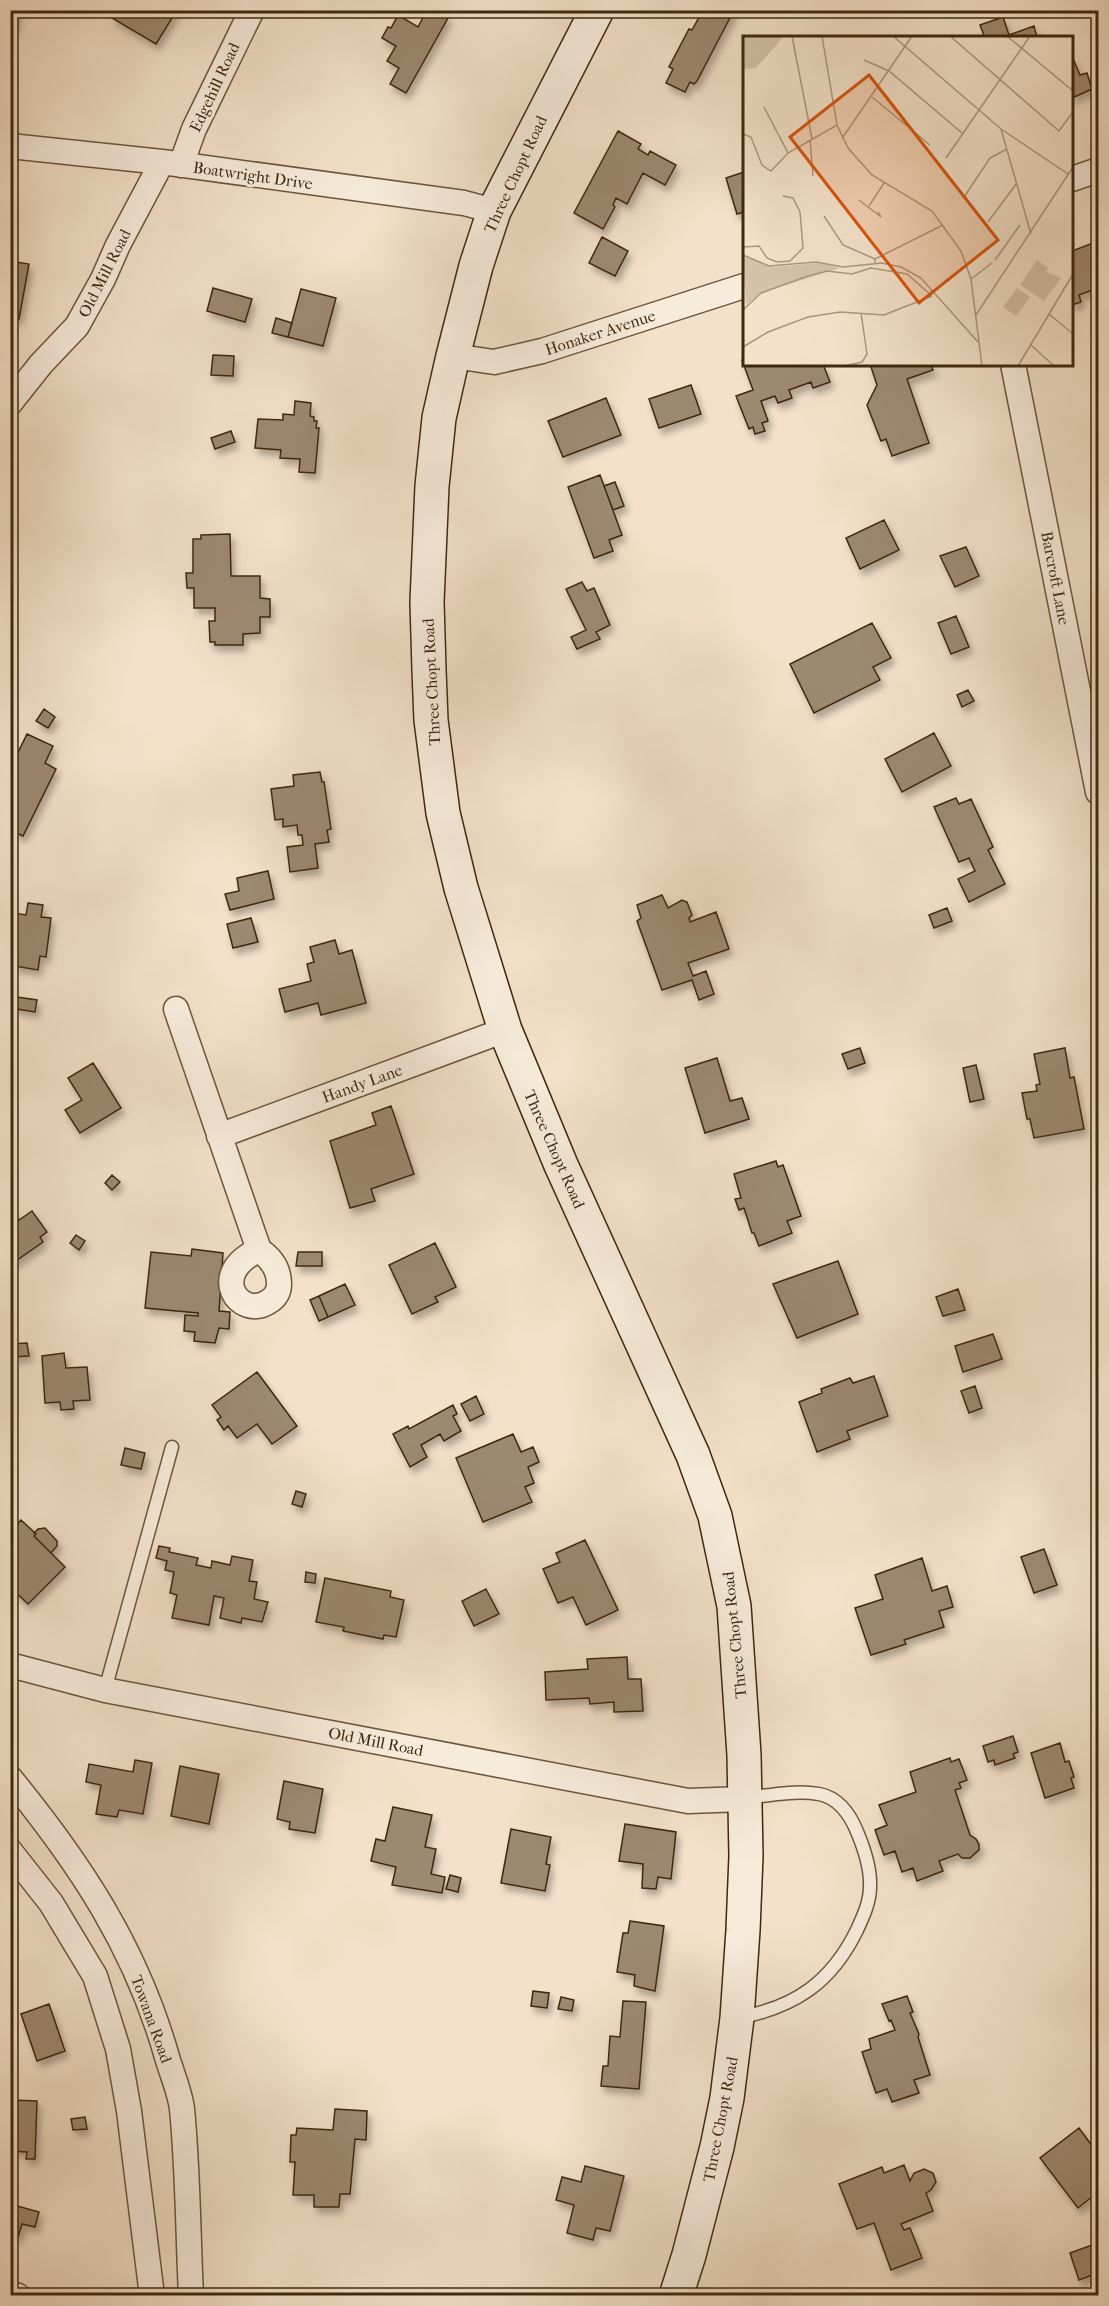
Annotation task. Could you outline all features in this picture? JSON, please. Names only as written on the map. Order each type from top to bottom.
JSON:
[{"type":"main road","name":"Three Chopt Road","points":[[597,10],[494,211],[476,266],[453,356],[440,418],[432,486],[427,602],[431,720],[443,813],[461,888],[505,1030],[561,1165],[678,1420],[715,1516],[725,1557],[736,1625],[744,1755],[746,1856],[737,2018],[727,2098],[717,2147],[689,2255],[676,2295]]},
{"type":"street","name":"Edgehill Road","points":[[172,164],[194,129],[252,10]]},
{"type":"street","name":"Boatwright Drive","points":[[10,146],[172,164],[464,203],[494,211]]},
{"type":"street","name":"Old Mill Road","points":[[10,403],[34,371],[77,326],[103,279],[118,245],[172,164]]},
{"type":"street","points":[[1073,178],[1098,170]]},
{"type":"street","name":"Honaker Avenue","points":[[453,356],[494,362],[542,351],[743,286]]},
{"type":"street","name":"Barcroft Lane","points":[[1013,366],[1098,792]]},
{"type":"street","points":[[176,1009],[259,1250]]},
{"type":"street","name":"Handy Lane","points":[[219,1136],[505,1030]]},
{"type":"street","name":"Old Mill Road","points":[[10,1665],[105,1690],[688,1801],[744,1799]]},
{"type":"street","name":"Towana Road","points":[[10,1778],[86,1877],[124,1945],[158,2023],[182,2107],[191,2295]]},
{"type":"street","points":[[10,1851],[51,1903],[95,1976],[118,2049],[152,2295]]},
{"type":"street","points":[[10,2293],[18,2295]]},
{"type":"lane","points":[[105,1690],[172,1447]]},
{"type":"lane","points":[[737,2018],[759,2014],[785,2005],[821,1982],[837,1965],[852,1940],[865,1914],[870,1889],[866,1854],[851,1818],[837,1801],[820,1794],[784,1794],[744,1799]]},
{"type":"building","points":[[10,10],[18,10],[15,29],[10,28]]},
{"type":"building","points":[[117,10],[177,10],[156,44],[112,18]]},
{"type":"building","points":[[427,10],[435,10],[448,18],[406,93],[390,84],[399,68],[387,61],[396,46],[382,38],[398,15],[418,27]]},
{"type":"building","points":[[703,10],[734,10],[697,81],[694,84],[690,82],[685,92],[666,83],[673,69],[669,67],[689,29],[692,30]]},
{"type":"building","points":[[1003,17],[1009,35],[1034,26],[1036,36],[984,36],[980,25]]},
{"type":"building","points":[[1073,58],[1080,75],[1087,73],[1092,89],[1073,98]]},
{"type":"building","points":[[618,131],[641,144],[638,149],[648,155],[650,151],[676,165],[665,185],[643,173],[627,204],[616,198],[613,205],[615,207],[603,229],[574,213]]},
{"type":"building","points":[[743,172],[743,212],[737,214],[726,178]]},
{"type":"building","points":[[602,237],[628,251],[615,276],[589,263]]},
{"type":"building","points":[[1093,243],[1095,252],[1098,251],[1098,288],[1079,295],[1081,302],[1073,305],[1073,251]]},
{"type":"building","points":[[10,261],[29,264],[19,319],[10,318]]},
{"type":"building","points":[[213,288],[252,299],[245,322],[207,311]]},
{"type":"building","points":[[301,289],[336,298],[323,346],[288,337]]},
{"type":"building","points":[[276,318],[292,323],[288,337],[272,333]]},
{"type":"building","points":[[213,355],[234,356],[233,376],[211,375]]},
{"type":"building","points":[[744,366],[824,366],[830,382],[813,388],[811,382],[789,390],[792,398],[778,403],[775,396],[761,401],[768,421],[762,423],[765,431],[755,434],[753,427],[749,429],[736,396],[753,390]]},
{"type":"building","points":[[871,366],[932,366],[933,370],[907,379],[929,443],[892,456],[886,439],[881,441],[867,405],[877,385]]},
{"type":"building","points":[[691,385],[701,414],[659,428],[649,399]]},
{"type":"building","points":[[606,398],[621,435],[563,457],[548,421]]},
{"type":"building","points":[[295,401],[311,403],[310,416],[317,421],[316,428],[319,428],[315,473],[299,472],[300,459],[280,458],[281,450],[255,448],[258,419],[283,420],[283,414],[294,415]]},
{"type":"building","points":[[231,431],[235,442],[215,449],[211,438]]},
{"type":"building","points":[[1098,445],[1098,469],[1096,470],[1092,447]]},
{"type":"building","points":[[600,475],[622,535],[609,540],[613,551],[594,558],[568,487]]},
{"type":"building","points":[[615,482],[624,506],[613,510],[604,486]]},
{"type":"building","points":[[884,520],[899,550],[860,569],[846,538]]},
{"type":"building","points":[[230,534],[231,576],[260,576],[260,598],[270,599],[270,617],[260,617],[260,633],[243,634],[243,645],[215,645],[215,642],[210,642],[209,621],[215,621],[215,608],[194,608],[194,588],[187,588],[186,573],[193,573],[193,539],[201,539],[201,535]]},
{"type":"building","points":[[966,547],[979,576],[955,587],[940,556]]},
{"type":"building","points":[[582,582],[587,591],[594,588],[610,625],[596,632],[600,639],[577,649],[571,637],[586,630],[566,589]]},
{"type":"building","points":[[956,616],[969,647],[951,654],[938,623]]},
{"type":"building","points":[[872,623],[891,658],[873,667],[880,680],[814,713],[790,664]]},
{"type":"building","points":[[968,690],[974,701],[962,707],[957,695]]},
{"type":"building","points":[[44,709],[55,717],[48,728],[36,721]]},
{"type":"building","points":[[934,733],[951,766],[902,792],[885,759]]},
{"type":"building","points":[[27,734],[53,746],[45,763],[56,769],[23,836],[10,830],[10,769]]},
{"type":"building","points":[[320,772],[322,782],[324,782],[331,829],[327,830],[329,842],[315,844],[318,868],[290,872],[287,847],[303,845],[302,835],[298,835],[297,825],[283,827],[283,819],[275,820],[271,789],[294,786],[293,775]]},
{"type":"building","points":[[956,798],[959,804],[971,799],[993,847],[988,850],[1005,884],[969,902],[958,879],[975,871],[969,858],[959,862],[934,807]]},
{"type":"building","points":[[268,871],[274,899],[230,910],[225,894],[239,891],[237,878]]},
{"type":"building","points":[[662,895],[668,908],[682,900],[687,902],[692,915],[689,918],[690,922],[716,912],[729,949],[688,963],[693,976],[706,971],[714,994],[699,1000],[692,980],[662,990],[637,921],[641,918],[637,905]]},
{"type":"building","points":[[28,903],[43,905],[41,917],[51,918],[46,957],[40,956],[38,970],[14,966],[15,957],[10,957],[10,949],[13,949],[15,937],[11,937],[14,913],[26,915]]},
{"type":"building","points":[[947,908],[952,921],[934,928],[929,915]]},
{"type":"building","points":[[251,918],[258,942],[233,948],[227,924]]},
{"type":"building","points":[[335,940],[339,954],[352,950],[366,1003],[321,1015],[318,1003],[285,1012],[279,989],[311,981],[307,964],[314,962],[310,947]]},
{"type":"building","points":[[10,996],[37,1000],[35,1012],[10,1006]]},
{"type":"building","points":[[860,1048],[865,1063],[848,1069],[842,1054]]},
{"type":"building","points":[[1065,1048],[1070,1078],[1074,1077],[1084,1129],[1034,1138],[1030,1119],[1027,1119],[1022,1093],[1037,1091],[1036,1085],[1040,1084],[1034,1054]]},
{"type":"building","points":[[717,1058],[730,1101],[742,1098],[749,1119],[705,1133],[685,1068]]},
{"type":"building","points":[[93,1063],[121,1108],[80,1133],[65,1110],[82,1100],[68,1078]]},
{"type":"building","points":[[976,1065],[984,1099],[970,1102],[963,1068]]},
{"type":"building","points":[[391,1106],[414,1174],[371,1189],[375,1201],[350,1208],[330,1141],[376,1125],[372,1113]]},
{"type":"building","points":[[776,1161],[778,1167],[783,1165],[801,1216],[787,1221],[792,1233],[759,1246],[744,1208],[739,1210],[735,1199],[741,1198],[734,1174]]},
{"type":"building","points":[[112,1175],[120,1182],[112,1190],[105,1183]]},
{"type":"building","points":[[10,1208],[19,1220],[32,1211],[47,1232],[40,1237],[43,1242],[10,1265]]},
{"type":"building","points":[[76,1235],[85,1241],[79,1250],[70,1243]]},
{"type":"building","points":[[435,1243],[456,1287],[435,1297],[438,1302],[412,1314],[389,1265]]},
{"type":"building","points":[[192,1249],[223,1253],[219,1311],[230,1312],[229,1329],[219,1328],[215,1343],[194,1341],[195,1332],[184,1331],[185,1315],[198,1316],[198,1313],[145,1308],[151,1252],[191,1256]]},
{"type":"building","points":[[298,1252],[322,1252],[322,1266],[296,1266]]},
{"type":"building","points":[[838,1261],[858,1314],[797,1338],[773,1284]]},
{"type":"building","points":[[345,1284],[355,1305],[328,1317],[319,1296]]},
{"type":"building","points":[[958,1289],[965,1310],[943,1316],[936,1297]]},
{"type":"building","points":[[319,1296],[328,1317],[319,1321],[310,1300]]},
{"type":"building","points":[[993,1334],[1002,1359],[963,1372],[955,1346]]},
{"type":"building","points":[[27,1343],[29,1356],[10,1357],[10,1344]]},
{"type":"building","points":[[64,1353],[66,1368],[87,1367],[90,1400],[73,1401],[74,1409],[61,1410],[60,1402],[45,1403],[42,1356]]},
{"type":"building","points":[[257,1372],[297,1426],[272,1444],[257,1424],[237,1438],[228,1426],[224,1430],[217,1420],[221,1417],[212,1405]]},
{"type":"building","points":[[874,1376],[888,1416],[847,1431],[850,1439],[817,1452],[799,1402],[822,1393],[821,1389],[850,1378],[853,1383]]},
{"type":"building","points":[[975,1386],[982,1408],[969,1413],[961,1391]]},
{"type":"building","points":[[476,1396],[484,1414],[470,1421],[461,1404]]},
{"type":"building","points":[[453,1405],[457,1414],[453,1416],[461,1431],[444,1441],[440,1434],[421,1445],[427,1457],[410,1467],[393,1434],[408,1426],[409,1429]]},
{"type":"building","points":[[513,1434],[521,1452],[533,1447],[539,1462],[528,1467],[534,1483],[525,1487],[532,1502],[483,1522],[456,1458]]},
{"type":"building","points":[[125,1448],[145,1453],[141,1469],[121,1465]]},
{"type":"building","points":[[296,1491],[306,1494],[302,1507],[292,1504]]},
{"type":"building","points":[[21,1520],[65,1567],[28,1604],[10,1587],[10,1532]]},
{"type":"building","points":[[45,1528],[57,1541],[57,1546],[51,1553],[34,1536],[38,1529]]},
{"type":"building","points":[[585,1540],[618,1610],[586,1625],[573,1597],[558,1603],[543,1569],[560,1562],[556,1553]]},
{"type":"building","points":[[159,1546],[170,1548],[169,1552],[198,1558],[196,1565],[211,1568],[212,1561],[230,1565],[232,1556],[253,1560],[249,1581],[257,1582],[254,1599],[268,1602],[262,1622],[242,1618],[241,1623],[220,1618],[224,1598],[214,1596],[209,1625],[172,1618],[177,1595],[170,1593],[174,1572],[165,1570],[167,1561],[156,1558]]},
{"type":"building","points":[[1044,1549],[1057,1585],[1034,1593],[1021,1557]]},
{"type":"building","points":[[922,1558],[932,1591],[947,1586],[953,1607],[939,1611],[944,1627],[904,1640],[906,1644],[871,1655],[855,1608],[883,1599],[875,1575]]},
{"type":"building","points":[[306,1572],[316,1574],[315,1583],[305,1582]]},
{"type":"building","points":[[325,1578],[391,1591],[390,1597],[404,1600],[396,1637],[384,1635],[383,1639],[343,1631],[344,1627],[316,1622]]},
{"type":"building","points":[[486,1589],[499,1614],[474,1626],[462,1601]]},
{"type":"building","points":[[627,1657],[628,1679],[641,1679],[643,1711],[614,1712],[614,1702],[590,1704],[589,1698],[546,1700],[545,1672],[588,1669],[587,1659]]},
{"type":"building","points":[[1013,1736],[1018,1752],[1013,1754],[1015,1758],[995,1765],[994,1760],[988,1762],[983,1746]]},
{"type":"building","points":[[1060,1743],[1065,1762],[1069,1761],[1074,1777],[1071,1778],[1074,1788],[1045,1798],[1031,1753]]},
{"type":"building","points":[[950,1758],[951,1762],[959,1759],[967,1780],[959,1783],[961,1788],[955,1790],[970,1835],[979,1844],[979,1850],[970,1858],[962,1858],[958,1854],[939,1861],[943,1871],[917,1881],[913,1868],[902,1872],[895,1851],[884,1855],[875,1830],[887,1825],[879,1805],[916,1792],[910,1772]]},
{"type":"building","points":[[135,1760],[152,1763],[143,1814],[119,1810],[117,1817],[96,1814],[101,1785],[86,1782],[89,1764],[133,1772]]},
{"type":"building","points":[[180,1766],[219,1774],[209,1824],[171,1816]]},
{"type":"building","points":[[284,1781],[323,1789],[315,1833],[289,1829],[290,1822],[277,1819]]},
{"type":"building","points":[[393,1807],[432,1815],[425,1847],[436,1849],[431,1874],[445,1877],[442,1893],[392,1885],[396,1867],[371,1861],[376,1839],[385,1841]]},
{"type":"building","points":[[625,1824],[676,1832],[671,1879],[658,1877],[656,1889],[642,1888],[643,1864],[619,1861]]},
{"type":"building","points":[[511,1829],[551,1837],[546,1864],[550,1865],[545,1891],[501,1883]]},
{"type":"building","points":[[450,1875],[461,1878],[458,1892],[446,1889]]},
{"type":"building","points":[[630,1921],[664,1926],[655,1991],[634,1986],[635,1975],[617,1972],[623,1933],[628,1933]]},
{"type":"building","points":[[533,1991],[549,1993],[547,2008],[531,2006]]},
{"type":"building","points":[[907,1996],[913,2012],[910,2013],[919,2034],[930,2075],[914,2080],[919,2093],[892,2102],[887,2089],[876,2093],[862,2052],[871,2049],[869,2039],[895,2030],[882,2004]]},
{"type":"building","points":[[561,1997],[574,2000],[572,2011],[558,2009]]},
{"type":"building","points":[[623,2001],[646,2002],[639,2089],[601,2086],[603,2066],[608,2066],[610,2036],[620,2037]]},
{"type":"building","points":[[49,2004],[65,2051],[37,2061],[21,2014]]},
{"type":"building","points":[[10,2100],[37,2101],[35,2159],[26,2159],[27,2152],[10,2151]]},
{"type":"building","points":[[335,2109],[367,2111],[366,2140],[355,2139],[350,2194],[340,2194],[339,2207],[314,2207],[314,2195],[293,2195],[295,2162],[290,2162],[291,2135],[296,2135],[297,2128],[333,2130]]},
{"type":"building","points":[[85,2117],[87,2129],[73,2130],[71,2119]]},
{"type":"building","points":[[1079,2128],[1098,2154],[1098,2192],[1078,2208],[1040,2158]]},
{"type":"building","points":[[904,2165],[910,2181],[914,2173],[924,2169],[933,2173],[936,2182],[926,2193],[933,2211],[901,2224],[904,2230],[910,2228],[922,2258],[891,2270],[874,2223],[857,2229],[839,2184],[882,2167],[884,2173]]},
{"type":"building","points":[[585,2166],[624,2176],[610,2231],[596,2228],[593,2240],[567,2233],[574,2205],[556,2200],[562,2177],[581,2182]]},
{"type":"building","points":[[10,2204],[39,2212],[35,2227],[22,2224],[18,2237],[10,2235]]},
{"type":"building","points":[[1095,2244],[1098,2253],[1098,2273],[1079,2280],[1070,2253]]}]
